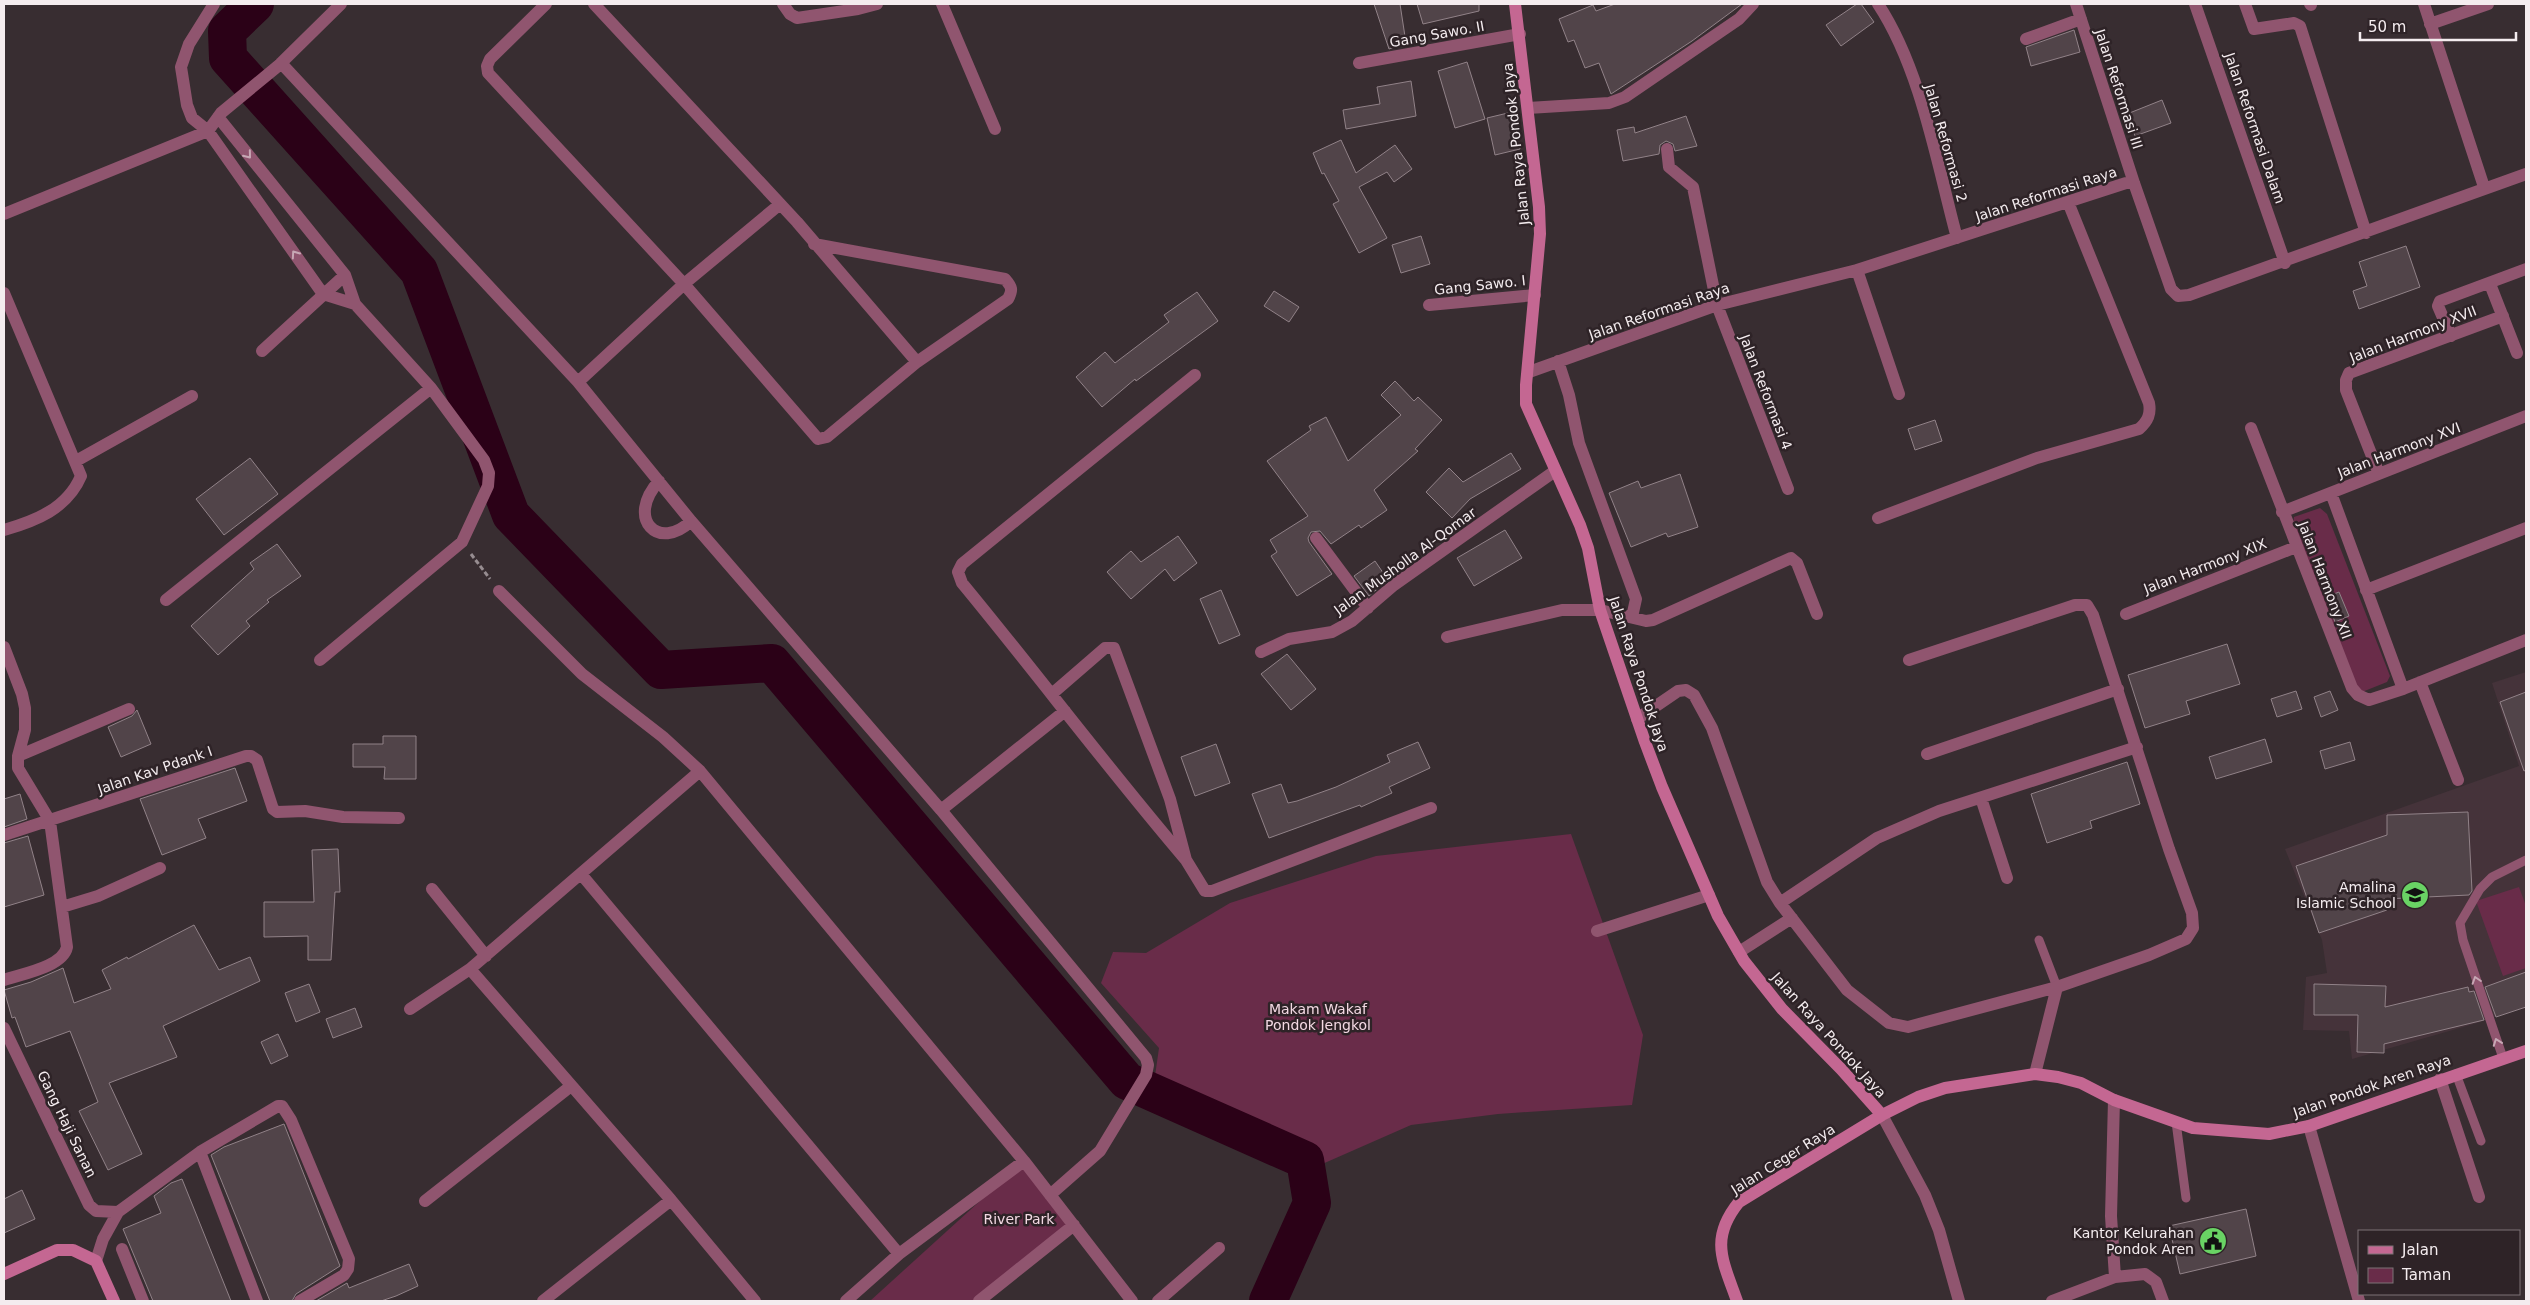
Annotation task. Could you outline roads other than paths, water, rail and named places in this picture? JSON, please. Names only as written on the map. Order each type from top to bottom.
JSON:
[{"type":"main road","name":"Jalan Raya Pondok Jaya","points":[[1515,4],[1539,207],[1540,234],[1529,372],[1526,385],[1526,404],[1588,548],[1600,610],[1637,719],[1662,787],[1709,895],[1739,952],[1782,1009],[1841,1069],[1882,1116]]},
{"type":"main road","name":"Jalan Pondok Aren Raya","points":[[1882,1116],[1918,1097],[1945,1088],[2034,1074],[2058,1076],[2081,1083],[2114,1100],[2193,1128],[2269,1134],[2309,1126],[2440,1079],[2526,1051]]},
{"type":"main road","name":"Jalan Ceger Raya","points":[[1738,1301],[1721,1255],[1721,1234],[1729,1214],[1739,1202],[1882,1116]]},
{"type":"main road","points":[[4,1274],[57,1250],[73,1250],[96,1261],[114,1301]]},
{"type":"street","points":[[4,214],[208,131],[220,115],[279,64],[341,4]]},
{"type":"street","points":[[546,4],[490,59],[487,66],[488,73],[684,284],[818,439],[827,437],[917,362],[1008,299],[1012,292],[1011,285],[1005,279],[814,244]]},
{"type":"street","points":[[594,4],[753,174],[917,362]]},
{"type":"street","points":[[783,4],[790,14],[797,18],[858,10],[877,4]]},
{"type":"street","points":[[942,4],[995,128]]},
{"type":"street","points":[[1528,108],[1609,103],[1625,97],[1739,19],[1753,4]]},
{"type":"street","name":"Jalan Reformasi 2","points":[[1878,4],[1904,56],[1925,115],[1957,238]]},
{"type":"street","name":"Jalan Reformasi III","points":[[2076,4],[2134,183]]},
{"type":"street","name":"Jalan Reformasi Dalam","points":[[2196,4],[2285,263]]},
{"type":"street","points":[[2245,4],[2254,29],[2294,23],[2300,26],[2366,233]]},
{"type":"street","points":[[2424,4],[2484,188]]},
{"type":"street","points":[[2430,24],[2488,4]]},
{"type":"street","points":[[208,6],[183,56],[181,66],[187,105],[192,118],[208,131],[323,294],[355,304]]},
{"type":"street","points":[[2026,39],[2081,19]]},
{"type":"street","name":"Gang Sawo. II","points":[[1359,64],[1520,34]]},
{"type":"street","points":[[279,64],[578,382],[691,521],[941,810],[1146,1058],[1148,1065],[1146,1075],[1111,1136],[1100,1151],[1050,1195]]},
{"type":"street","points":[[220,115],[345,275],[355,304],[432,388],[484,460],[489,473],[488,486],[462,542],[320,660]]},
{"type":"street","name":"Jalan Reformasi 4","points":[[1667,149],[1669,167],[1693,187],[1717,305],[1788,489]]},
{"type":"street","name":"Jalan Reformasi Raya","points":[[1529,372],[1717,305],[1857,270],[2126,183],[2134,183],[2171,289],[2178,296],[2189,296],[2285,263],[2526,174]]},
{"type":"street","points":[[1878,518],[2037,458],[2139,429],[2147,422],[2150,410],[2149,403],[2068,202]]},
{"type":"street","points":[[578,382],[684,284],[779,205]]},
{"type":"street","points":[[2451,336],[2438,303],[2526,269]]},
{"type":"street","points":[[1857,270],[1899,394]]},
{"type":"street","points":[[262,351],[345,275]]},
{"type":"street","points":[[2490,284],[2517,353]]},
{"type":"street","points":[[4,292],[81,476],[76,488],[66,499],[33,521],[4,530]]},
{"type":"street","name":"Gang Sawo. I","points":[[1429,305],[1535,295]]},
{"type":"street","name":"Jalan Harmony XVII","points":[[2379,474],[2346,390],[2346,380],[2349,373],[2503,316]]},
{"type":"street","points":[[1558,361],[1569,395],[1579,443],[1636,599],[1632,617]]},
{"type":"street","points":[[1195,375],[962,564],[958,572],[962,583],[1053,693],[1065,712],[1186,860],[1204,890],[1212,891],[1431,808]]},
{"type":"street","points":[[166,600],[432,388]]},
{"type":"street","points":[[76,461],[192,396]]},
{"type":"street","name":"Jalan Harmony XVI","points":[[2282,512],[2526,416]]},
{"type":"street","name":"Jalan Harmony XII","points":[[2251,428],[2282,512],[2352,688],[2358,695],[2369,700],[2403,689],[2526,640]]},
{"type":"street","name":"Jalan Musholla Al-Qomar","points":[[1261,652],[1289,639],[1332,632],[1368,608],[1394,586],[1556,471]]},
{"type":"street","points":[[659,481],[646,499],[644,515],[647,524],[656,532],[668,533],[682,529],[691,521]]},
{"type":"street","points":[[2331,492],[2403,689]]},
{"type":"street","points":[[2366,590],[2526,528]]},
{"type":"street","points":[[1316,538],[1368,608]]},
{"type":"street","name":"Jalan Harmony XIX","points":[[2126,614],[2296,547]]},
{"type":"street","points":[[1447,637],[1562,610],[1600,610],[1653,620],[1790,558],[1797,563],[1817,614]]},
{"type":"street","points":[[499,591],[582,674],[663,737],[700,771],[1024,1161],[1132,1301]]},
{"type":"street","points":[[1637,719],[1678,691],[1686,690],[1694,695],[1712,728],[1753,849],[1767,882],[1780,903],[1847,990],[1889,1023],[1908,1027],[2057,987],[2149,955],[2186,939],[2193,928],[2192,913],[2169,849],[2138,747],[2093,615],[2087,605],[2075,605],[1909,660]]},
{"type":"street","points":[[4,647],[22,694],[25,708],[25,730],[18,756],[18,768],[50,821],[62,907],[66,953],[54,963],[4,980]]},
{"type":"street","points":[[1053,693],[1105,648],[1114,648],[1170,799],[1186,860]]},
{"type":"street","points":[[2420,682],[2458,780]]},
{"type":"street","points":[[1928,754],[2118,689]]},
{"type":"street","points":[[18,756],[129,709]]},
{"type":"street","points":[[941,810],[1065,712]]},
{"type":"street","points":[[1780,903],[1877,838],[1939,811],[2138,747]]},
{"type":"street","name":"Jalan Kav Pdank I","points":[[4,835],[246,756],[251,756],[257,760],[273,808],[277,812],[305,811],[343,817],[399,818]]},
{"type":"street","points":[[410,1009],[470,969],[486,956],[700,771]]},
{"type":"street","points":[[1981,798],[2007,878]]},
{"type":"street","points":[[62,907],[98,896],[160,868]]},
{"type":"street","points":[[581,874],[899,1254]]},
{"type":"street","points":[[432,889],[486,956]]},
{"type":"street","points":[[1596,931],[1624,924],[1671,906],[1709,895]]},
{"type":"street","points":[[1739,952],[1792,918]]},
{"type":"street","points":[[470,969],[671,1200],[755,1301]]},
{"type":"street","points":[[2034,1074],[2057,987]]},
{"type":"street","name":"Gang Haji Sanan","points":[[4,1028],[89,1205],[96,1211],[118,1212]]},
{"type":"street","points":[[2440,1079],[2479,1197]]},
{"type":"street","points":[[425,1201],[570,1086]]},
{"type":"street","points":[[2114,1100],[2111,1216],[2115,1277]]},
{"type":"street","points":[[96,1261],[103,1239],[118,1212],[200,1152],[278,1106],[286,1109],[349,1259],[348,1269],[344,1275],[300,1301]]},
{"type":"street","points":[[1882,1116],[1929,1204],[1939,1230],[1959,1301]]},
{"type":"street","points":[[2309,1126],[2359,1301]]},
{"type":"street","points":[[200,1152],[257,1301]]},
{"type":"street","points":[[846,1301],[899,1254],[1024,1161]]},
{"type":"street","points":[[543,1301],[671,1200]]},
{"type":"street","points":[[979,1301],[1074,1225]]},
{"type":"street","points":[[1158,1301],[1219,1248]]},
{"type":"street","points":[[122,1249],[143,1301]]},
{"type":"street","points":[[2052,1301],[2115,1277],[2145,1274],[2156,1282],[2163,1301]]},
{"type":"lane","points":[[2503,1058],[2463,940],[2460,923],[2470,904],[2492,877],[2526,860]]},
{"type":"lane","points":[[2039,940],[2057,987]]},
{"type":"lane","points":[[2456,1074],[2481,1141]]},
{"type":"lane","points":[[2176,1122],[2186,1198]]},
{"type":"waterway","points":[[255,4],[227,31],[228,58],[419,271],[511,515],[661,670],[772,663],[1127,1081],[1305,1160],[1312,1203],[1268,1301]]},
{"type":"place","name":"Amalina Islamic School","points":[[2415,895]]},
{"type":"place","name":"Kantor Kelurahan Pondok Aren","points":[[2213,1241]]},
{"type":"park label","name":"Makam Wakaf Pondok Jengkol","points":[[1318,1018]]},
{"type":"park label","name":"River Park","points":[[1019,1219]]}]
